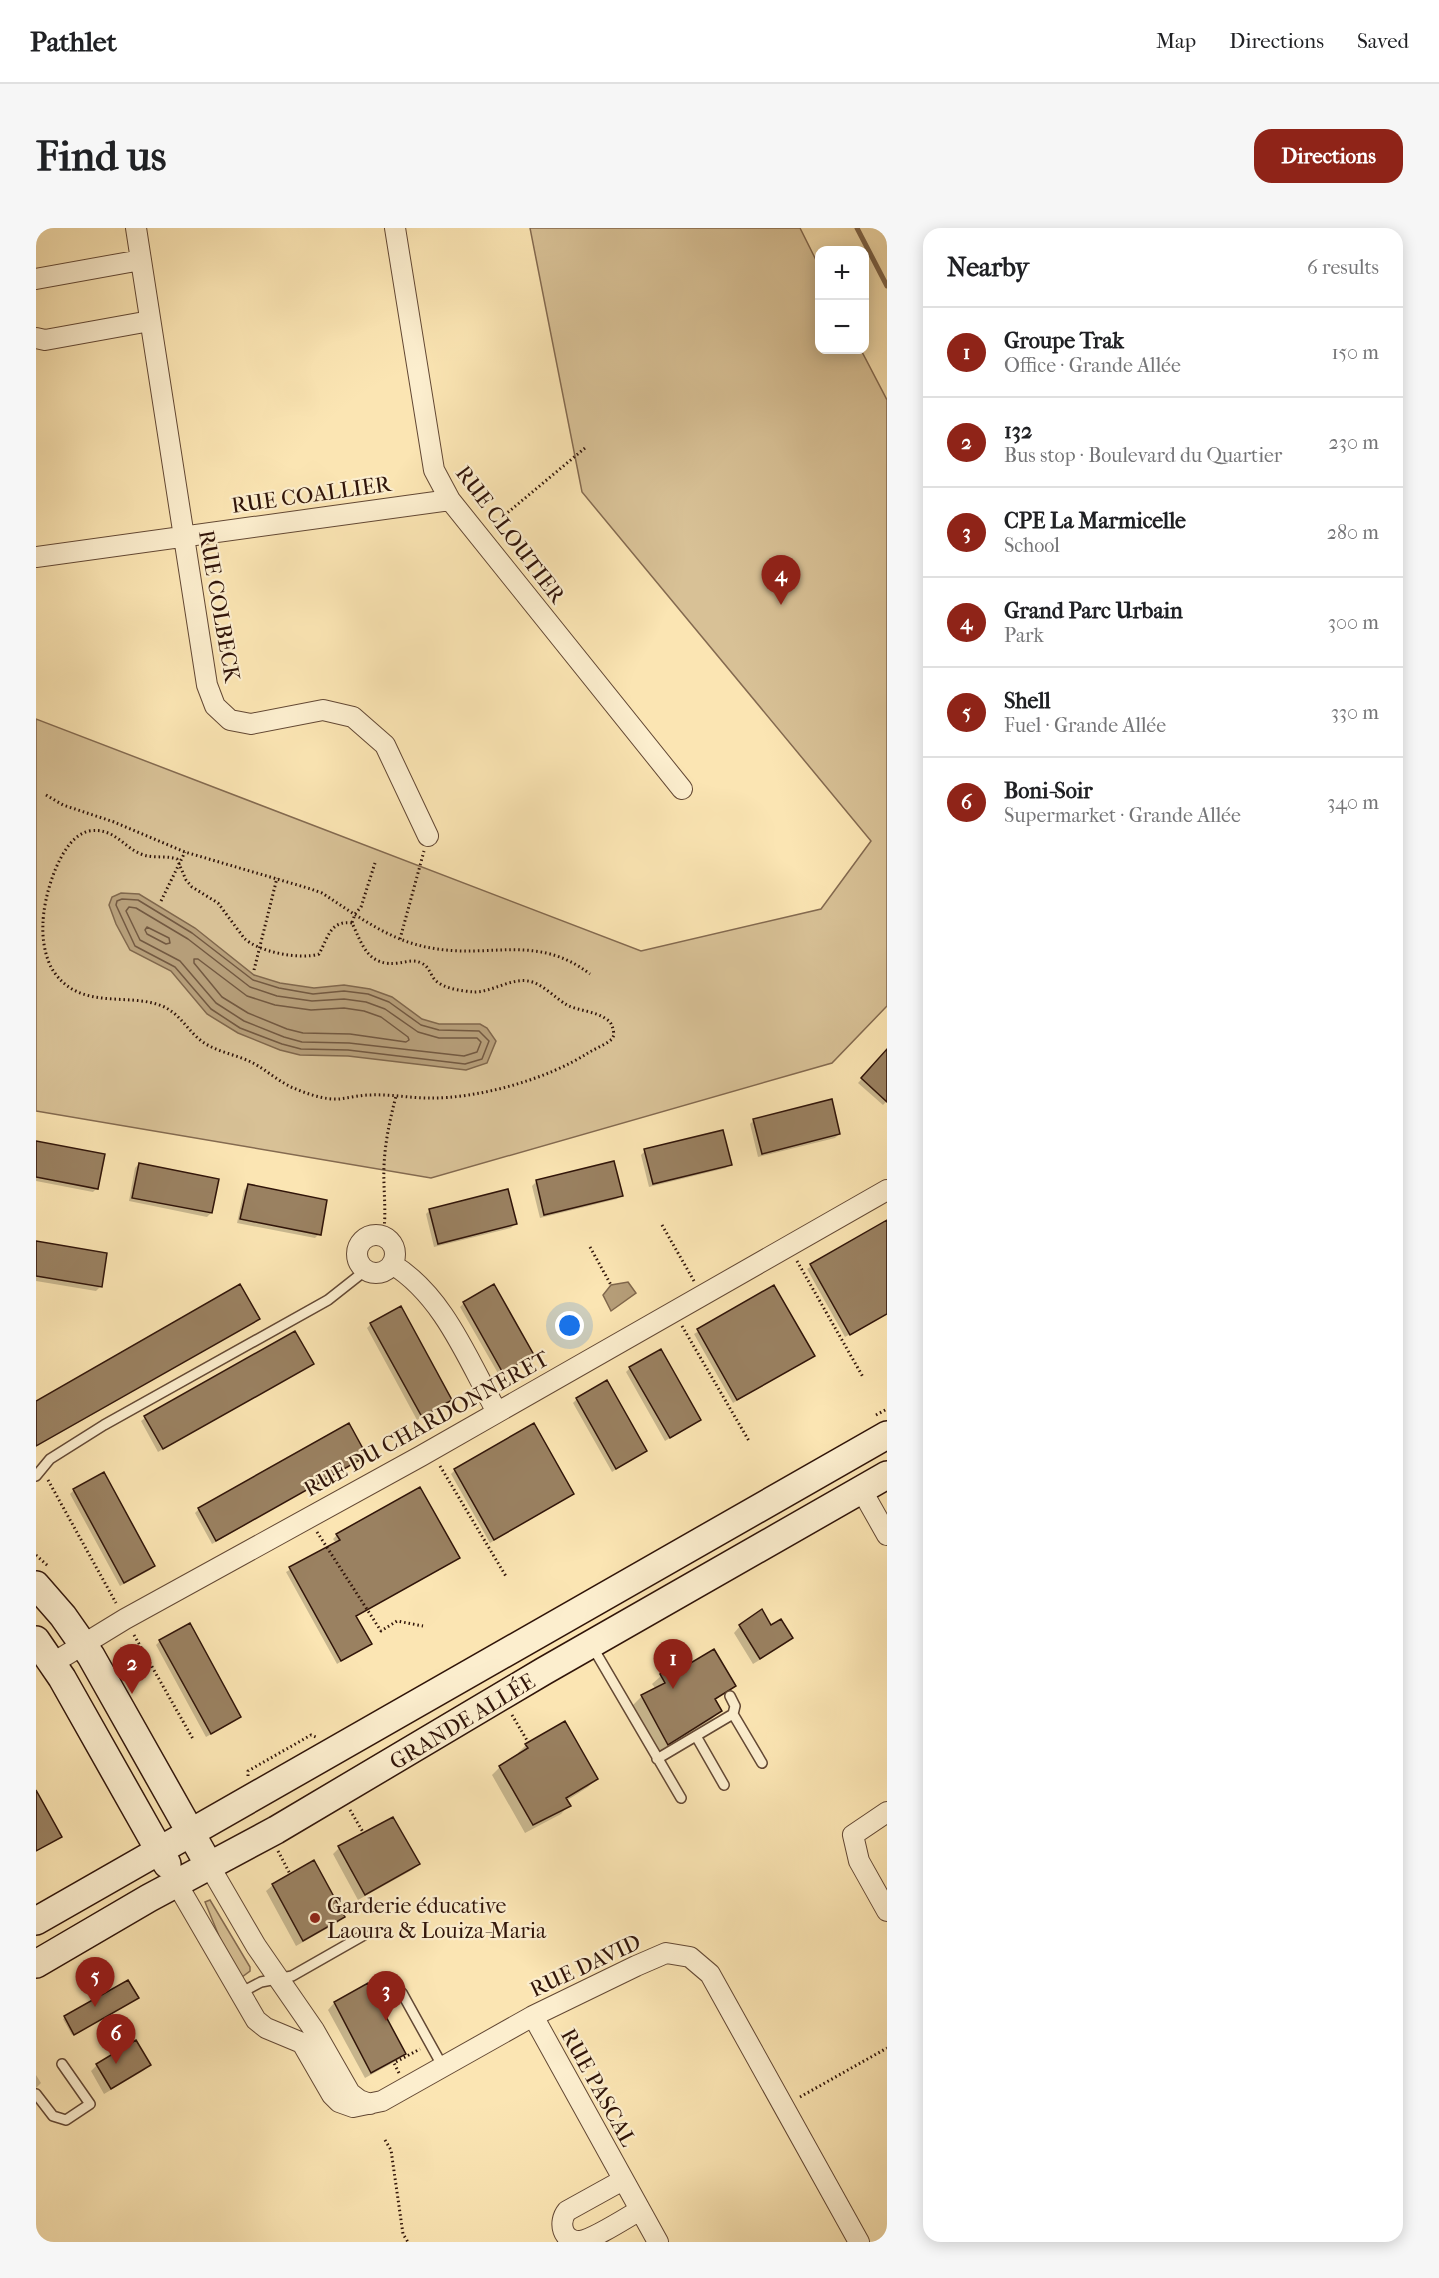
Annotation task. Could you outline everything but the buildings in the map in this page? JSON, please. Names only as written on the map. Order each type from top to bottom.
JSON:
[{"type":"main road","name":"GRANDE ALLÉE","points":[[36,1921],[887,1435]]},
{"type":"main road","name":"GRANDE ALLÉE","points":[[36,1964],[380,1770],[591,1644],[887,1475]]},
{"type":"main road","points":[[36,1585],[84,1644],[210,1867]]},
{"type":"main road","points":[[36,1640],[53,1664],[177,1884]]},
{"type":"street","name":"RUE COLBECK","points":[[136,228],[207,685],[215,706],[230,720],[251,724],[323,710],[353,717],[385,745],[429,836]]},
{"type":"street","name":"RUE CLOUTIER","points":[[395,228],[434,470],[450,500],[682,789]]},
{"type":"street","points":[[36,279],[141,260]]},
{"type":"street","points":[[36,338],[45,340],[150,321]]},
{"type":"street","name":"RUE COALLIER","points":[[36,557],[450,500]]},
{"type":"street","name":"RUE DU CHARDONNERET","points":[[53,1664],[125,1619],[430,1450],[887,1190]]},
{"type":"street","points":[[373,1236],[383,1237],[393,1247],[392,1264],[380,1273],[366,1270],[357,1258],[360,1244],[373,1236]]},
{"type":"street","points":[[392,1264],[418,1283],[435,1302],[497,1412]]},
{"type":"street","points":[[861,1490],[887,1535]]},
{"type":"street","points":[[887,1812],[853,1835],[859,1861],[887,1911]]},
{"type":"street","points":[[210,1867],[256,1946],[314,2030],[350,2093],[370,2104]]},
{"type":"street","points":[[177,1884],[250,2012],[261,2025],[302,2043],[336,2100],[345,2106],[353,2107],[370,2104]]},
{"type":"street","name":"RUE DAVID","points":[[370,2104],[382,2101],[532,2016],[636,1966],[666,1953],[690,1957],[710,1974],[859,2242]]},
{"type":"street","name":"RUE PASCAL","points":[[532,2016],[658,2242]]},
{"type":"street","name":"RUE PASCAL","points":[[624,2180],[567,2211],[562,2220],[564,2231],[572,2239],[584,2240],[640,2210]]},
{"type":"lane","points":[[38,1472],[50,1459],[104,1425],[328,1300],[366,1270]]},
{"type":"lane","points":[[591,1644],[681,1798]]},
{"type":"lane","points":[[730,1696],[735,1706],[733,1714],[762,1763]]},
{"type":"lane","points":[[657,1759],[733,1714]]},
{"type":"lane","points":[[696,1736],[724,1785]]},
{"type":"lane","points":[[240,1993],[261,1982],[292,1976],[364,1935]]},
{"type":"lane","points":[[402,1993],[443,2067]]},
{"type":"lane","points":[[36,2094],[53,2116],[66,2120],[90,2104],[62,2064]]},
{"type":"path","points":[[494,524],[585,448]]},
{"type":"path","points":[[46,795],[63,805],[114,822],[184,852],[322,893],[378,929],[399,939],[430,948],[461,951],[520,949],[541,951],[573,961],[590,974]]},
{"type":"path","points":[[91,831],[103,832],[122,840],[139,854],[177,859],[186,880],[192,887],[218,903],[248,942],[285,954],[310,957],[319,954],[332,928],[339,923],[352,922],[365,951],[380,962],[387,964],[420,962],[428,967],[440,983],[468,991],[486,991],[527,981],[533,982],[568,1005],[603,1017],[609,1021],[614,1035],[608,1043],[558,1070],[483,1093],[430,1098],[371,1095],[337,1100],[308,1094],[277,1080],[252,1062],[211,1047],[200,1040],[175,1013],[163,1006],[150,1002],[97,998],[73,988],[53,971],[43,936],[44,906],[50,885],[64,854],[81,834],[91,831]]},
{"type":"path","points":[[399,939],[429,836]]},
{"type":"path","points":[[161,901],[180,865],[184,852]]},
{"type":"path","points":[[352,922],[361,907],[375,863]]},
{"type":"path","points":[[254,970],[277,878]]},
{"type":"path","points":[[383,1237],[386,1219],[384,1164],[389,1122],[396,1096]]},
{"type":"path","points":[[662,1225],[703,1295]]},
{"type":"path","points":[[590,1246],[611,1285]]},
{"type":"path","points":[[789,1246],[863,1377]]},
{"type":"path","points":[[673,1312],[749,1441]]},
{"type":"path","points":[[430,1450],[507,1578]]},
{"type":"path","points":[[38,1472],[193,1739]]},
{"type":"path","points":[[308,1517],[381,1631],[397,1621],[423,1626]]},
{"type":"path","points":[[511,1713],[528,1743]]},
{"type":"path","points":[[248,1771],[311,1735]]},
{"type":"path","points":[[348,1806],[363,1832]]},
{"type":"path","points":[[277,1848],[290,1874]]},
{"type":"path","points":[[111,2035],[118,2051]]},
{"type":"path","points":[[394,2063],[430,2044]]},
{"type":"path","points":[[783,2106],[887,2048]]},
{"type":"path","points":[[385,2140],[391,2150],[403,2234],[408,2242]]},
{"type":"shaded area","points":[[530,228],[800,228],[815,258],[815,354],[863,354],[887,400],[887,1006],[832,1063],[431,1178],[36,1111],[36,719],[641,951],[821,909],[871,841],[582,492]]},
{"type":"shaded area","points":[[210,1900],[250,1967],[250,1971],[242,1977],[221,1941],[205,1902]]},
{"type":"water","points":[[121,893],[139,894],[195,928],[254,975],[280,983],[314,988],[344,985],[370,989],[392,997],[422,1019],[439,1024],[480,1024],[487,1028],[496,1041],[487,1063],[466,1070],[348,1056],[300,1055],[280,1050],[238,1033],[207,1014],[171,971],[130,950],[109,905],[112,897]]},
{"type":"water","points":[[628,1282],[636,1293],[611,1311],[603,1295],[611,1285]]},
{"type":"waterway","points":[[857,228],[887,286]]},
{"type":"place","name":"Grand Parc Urbain","points":[[781,605]]},
{"type":"place","name":"Groupe Trak","points":[[673,1689]]},
{"type":"place","name":"132","points":[[132,1694]]},
{"type":"place","name":"Garderie éducative Laoura & Louiza-Maria","points":[[315,1918]]},
{"type":"place","name":"Shell","points":[[95,2007]]},
{"type":"place","name":"CPE La Marmicelle","points":[[386,2021]]},
{"type":"place","name":"Boni-Soir","points":[[116,2064]]}]
